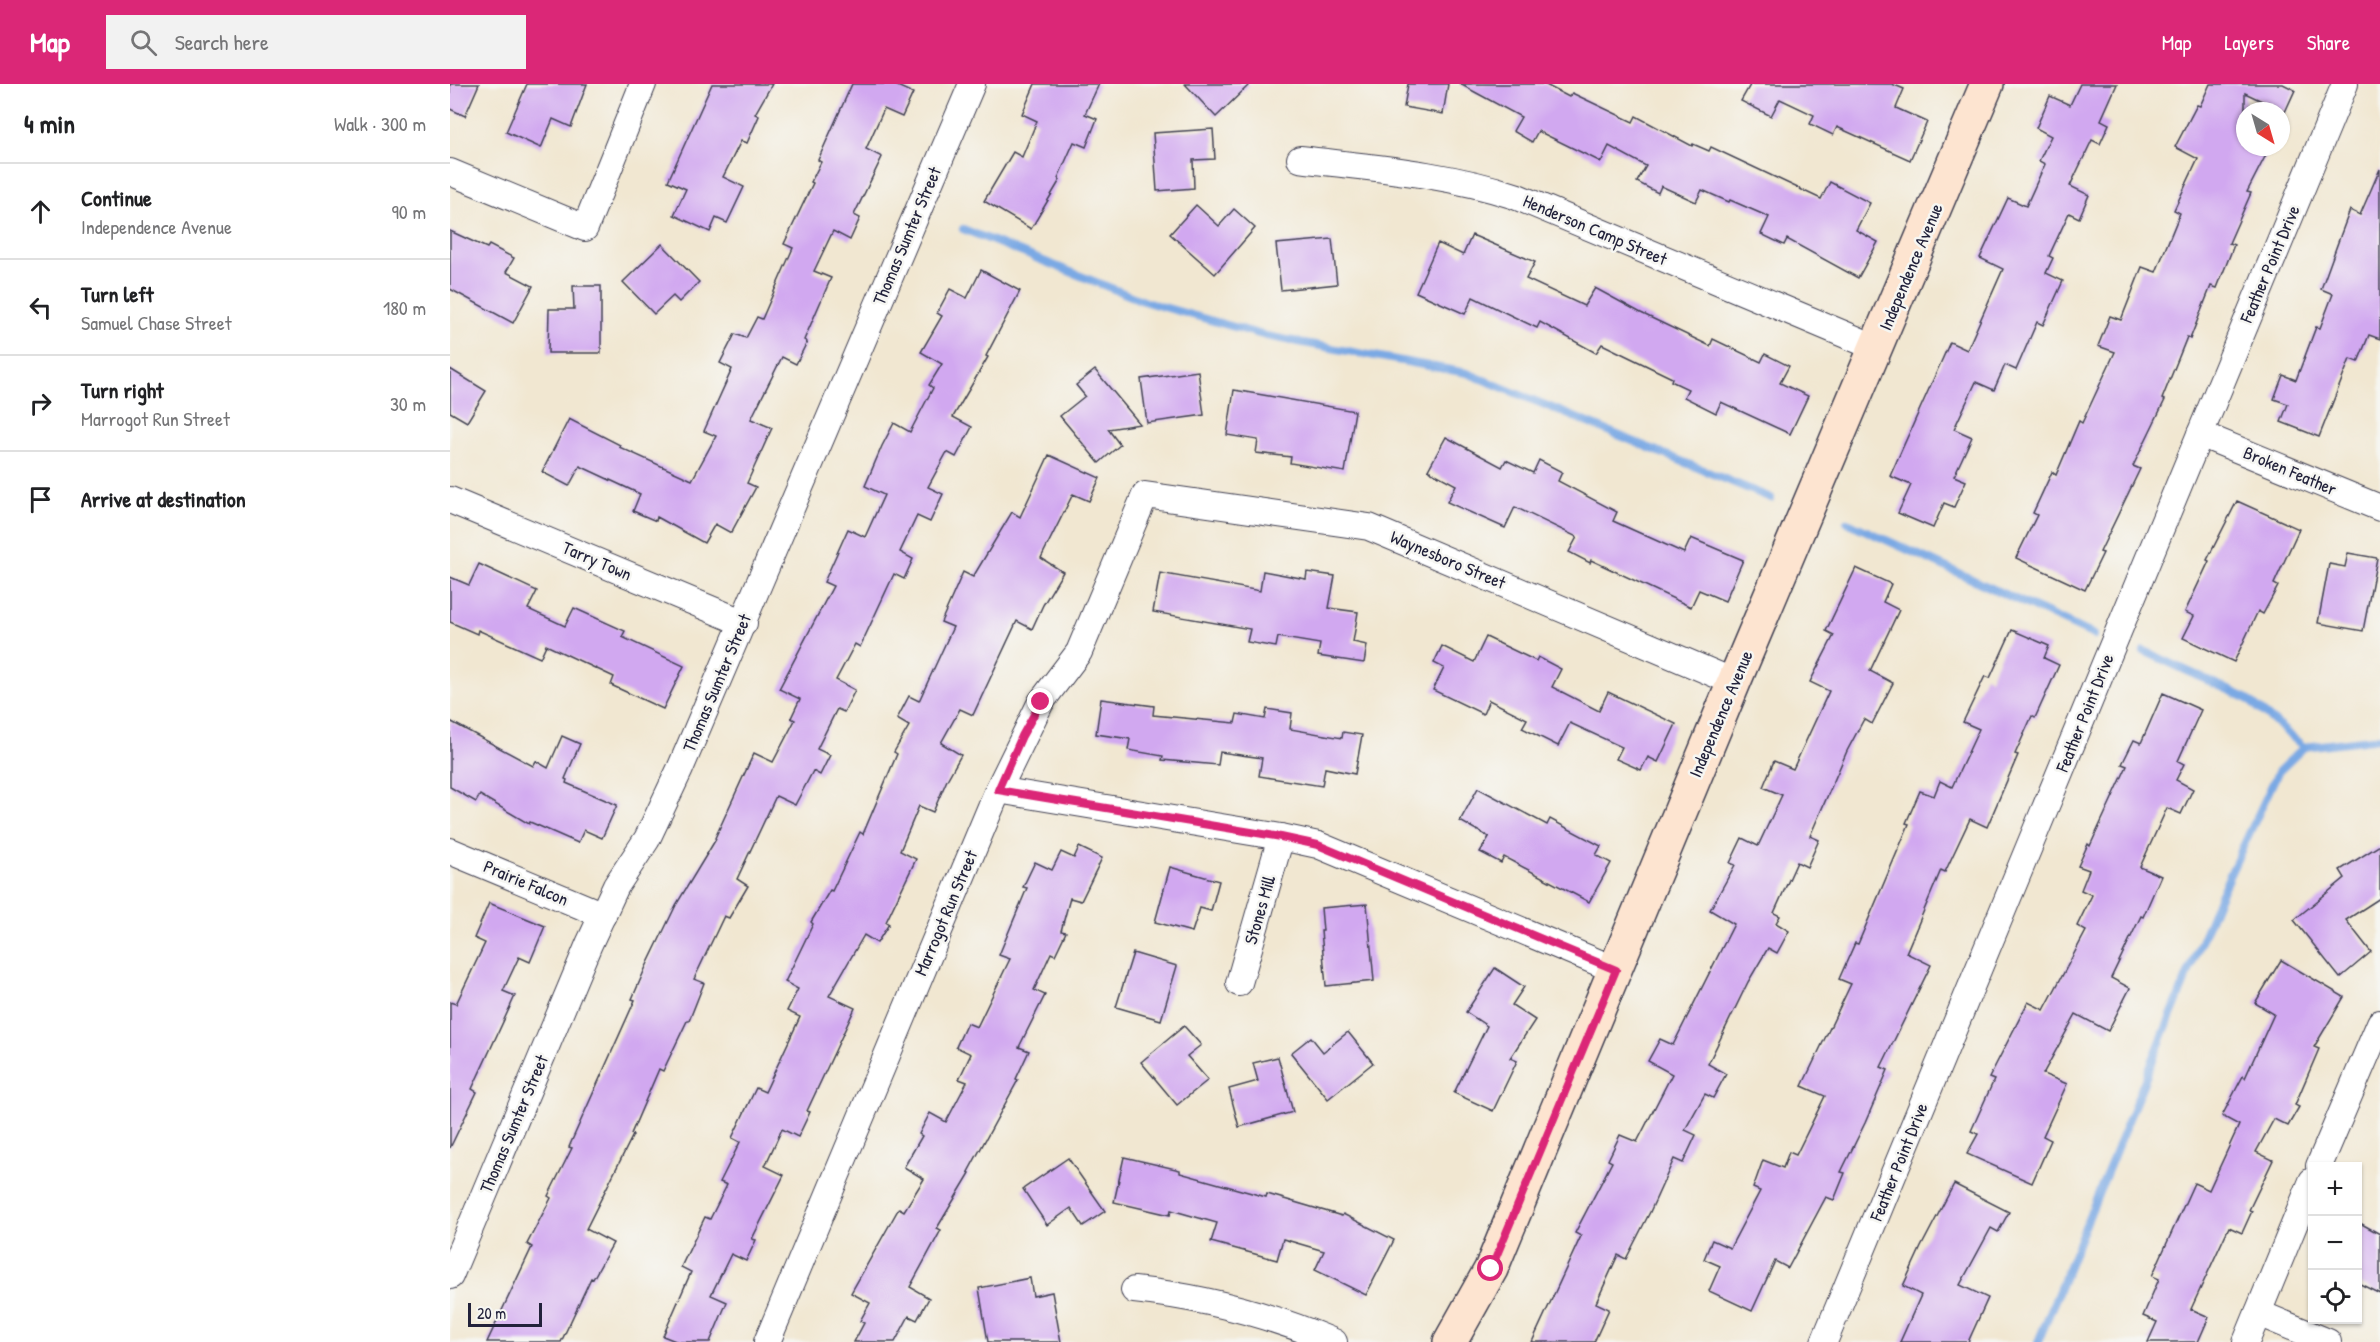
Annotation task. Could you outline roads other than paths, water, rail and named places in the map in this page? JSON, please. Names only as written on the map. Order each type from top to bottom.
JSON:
[{"type":"street","points":[[450,172],[585,228],[643,84]]},
{"type":"street","name":"Thomas Sumter Street","points":[[450,1276],[589,944],[616,886],[647,839],[681,770],[972,84]]},
{"type":"street","name":"Independence Avenue","points":[[1450,1342],[1491,1269],[1734,682],[1987,84]]},
{"type":"street","name":"Feather Point Drive","points":[[1824,1342],[2345,84]]},
{"type":"street","name":"Henderson Camp Street","points":[[1300,159],[1438,176],[1488,187],[1515,196],[1877,348]]},
{"type":"street","name":"Broken Feather","points":[[2200,434],[2380,508]]},
{"type":"street","name":"Waynesboro Street","points":[[1145,495],[1369,527],[1734,682]]},
{"type":"street","name":"Marrogot Run Street","points":[[767,1342],[1022,736],[1041,702],[1079,652],[1145,495]]},
{"type":"street","name":"Tarry Town","points":[[450,500],[744,623]]},
{"type":"street","points":[[998,790],[1318,845],[1616,970]]},
{"type":"street","name":"Stones Mill","points":[[1239,984],[1281,837]]},
{"type":"street","name":"Prairie Falcon","points":[[450,851],[603,915]]},
{"type":"street","points":[[2321,1162],[2380,1023]]},
{"type":"street","points":[[2246,1342],[2308,1193]]},
{"type":"street","points":[[1134,1290],[1177,1294],[1256,1314],[1334,1342]]},
{"type":"street","points":[[2258,1313],[2328,1342]]},
{"type":"waterway","points":[[963,229],[1146,302],[1266,336],[1467,373],[1771,498]]},
{"type":"waterway","points":[[1847,522],[2094,635]]},
{"type":"waterway","points":[[2144,651],[2246,698],[2304,747]]},
{"type":"waterway","points":[[2038,1342],[2218,900],[2278,772],[2304,747],[2380,738]]}]
